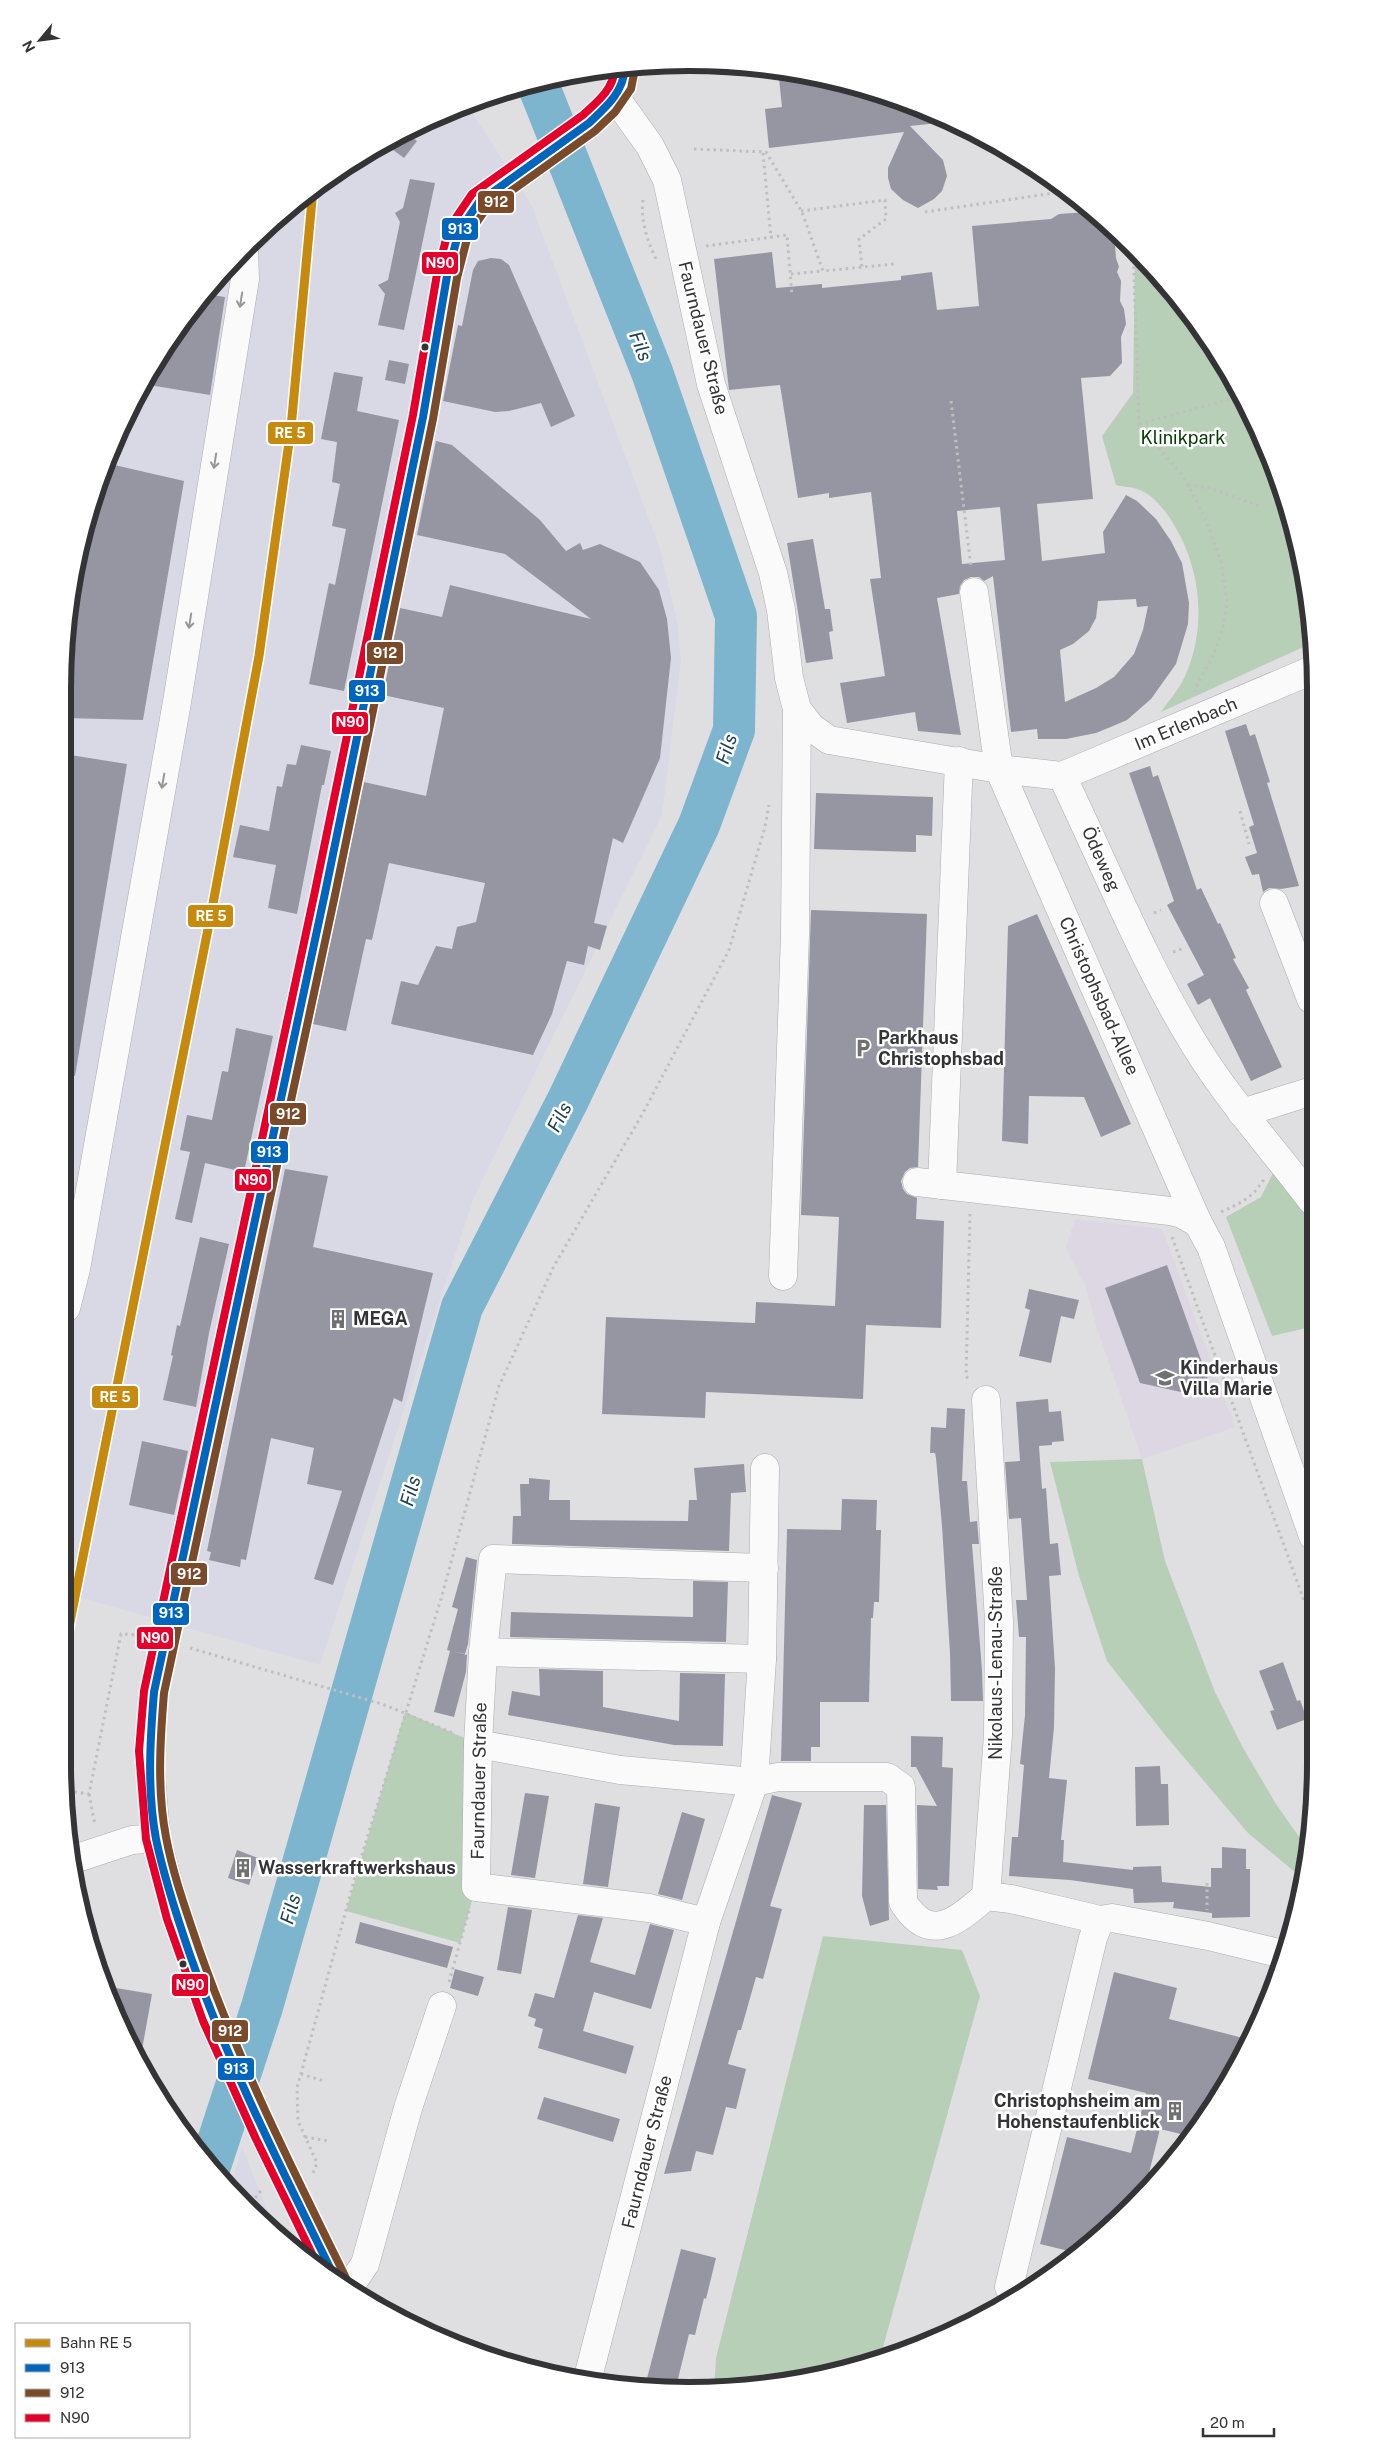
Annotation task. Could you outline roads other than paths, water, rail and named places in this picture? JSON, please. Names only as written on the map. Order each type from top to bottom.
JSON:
[{"type":"street","points":[[329,2266],[212,2017],[177,1916],[156,1838],[149,1751],[154,1692],[199,1489],[325,893],[423,418],[446,276],[459,231],[479,202],[589,123],[615,97],[625,75]]},
{"type":"street","name":"Faurndauer Straße","points":[[615,97],[650,146],[667,180],[710,384],[773,573],[782,610],[788,678],[797,710]]},
{"type":"street","points":[[71,1288],[177,702],[244,279],[244,261]]},
{"type":"street","name":"Christophsbad-Allee","points":[[974,592],[999,769],[1198,1223],[1211,1247],[1307,1519]]},
{"type":"street","name":"Im Erlenbach","points":[[1062,776],[1306,673]]},
{"type":"street","points":[[797,710],[811,727],[829,740],[999,769],[1062,776]]},
{"type":"street","points":[[783,1276],[806,936],[797,710]]},
{"type":"street","points":[[959,761],[959,810],[930,1184],[1170,1211],[1182,1214],[1198,1223]]},
{"type":"street","name":"Ödeweg","points":[[1062,776],[1164,993],[1198,1050],[1242,1113],[1307,1195]]},
{"type":"street","points":[[1274,903],[1307,986]]},
{"type":"street","points":[[1242,1113],[1307,1092]]},
{"type":"street","name":"Nikolaus-Lenau-Straße","points":[[986,1400],[999,1630],[998,1735],[986,1896]]},
{"type":"street","name":"Faurndauer Straße","points":[[590,2373],[706,1922],[754,1782],[762,1658],[765,1468]]},
{"type":"street","name":"Faurndauer Straße","points":[[706,1922],[649,1908],[476,1887],[478,1744],[483,1652],[492,1559],[764,1568]]},
{"type":"street","points":[[483,1652],[762,1658]]},
{"type":"street","points":[[478,1744],[620,1770],[754,1782],[778,1776],[888,1777],[901,1787],[903,1902],[913,1918],[923,1924],[940,1926],[960,1919],[986,1896],[1011,1899],[1100,1920],[1112,1918],[1208,1936],[1277,1953]]},
{"type":"street","points":[[79,1857],[132,1840],[156,1838]]},
{"type":"street","points":[[1014,2289],[1009,2287],[1100,1920]]},
{"type":"street","points":[[352,2282],[364,2264],[408,2108],[442,2006]]},
{"type":"waterway","name":"Fils","points":[[213,2157],[262,2007],[462,1307],[568,1100],[699,825],[734,730],[736,616],[652,372],[540,89]]},
{"type":"place","name":"Parkhaus Christophsbad","points":[[863,1048]]},
{"type":"place","name":"MEGA","points":[[338,1319]]},
{"type":"place","name":"Kinderhaus Villa Marie","points":[[1165,1378]]},
{"type":"place","name":"Wasserkraftwerkshaus","points":[[243,1868]]},
{"type":"place","name":"Christophsheim am Hohenstaufenblick","points":[[1175,2111]]},
{"type":"park label","name":"Klinikpark","points":[[1183,438]]}]
